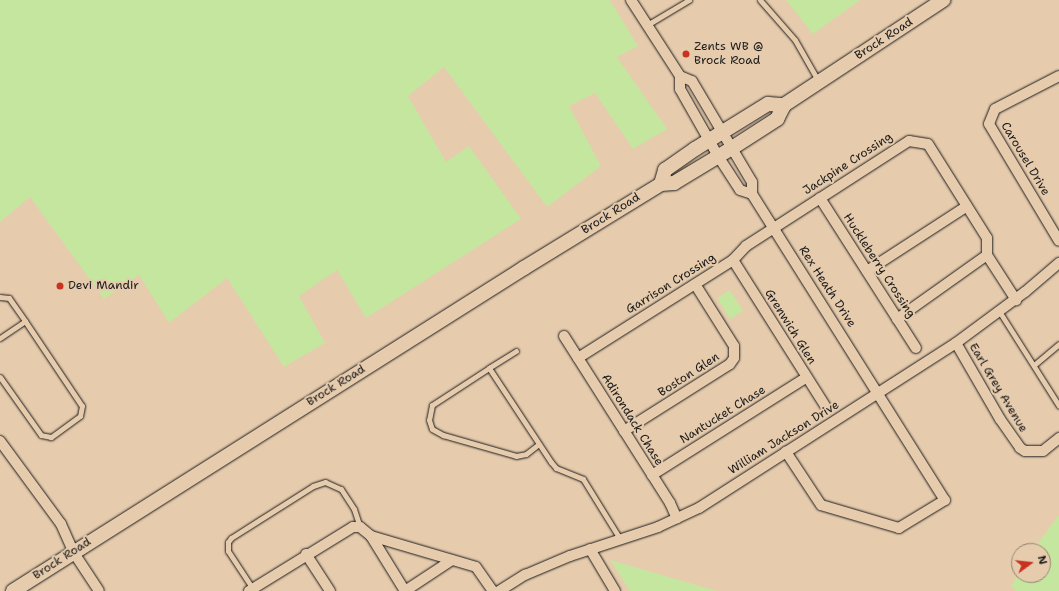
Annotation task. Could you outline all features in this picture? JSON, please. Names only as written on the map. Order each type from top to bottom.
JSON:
[{"type":"main road","name":"Brock Road","points":[[13,591],[319,396],[661,184],[674,183],[732,148],[777,119],[784,105],[943,0]]},
{"type":"main road","points":[[661,184],[665,170],[709,140],[768,104],[784,105]]},
{"type":"street","points":[[631,0],[680,76]]},
{"type":"street","name":"Rex Heath Drive","points":[[752,194],[740,190],[718,156],[680,89],[680,76],[692,82],[752,182],[752,194],[879,393],[945,500],[899,528],[821,505],[786,452]]},
{"type":"street","name":"Carousel Drive","points":[[1059,76],[995,109],[989,124],[1059,242]]},
{"type":"street","name":"Jackpine Crossing","points":[[774,227],[909,140],[918,140],[928,144],[987,238],[987,255],[1016,300]]},
{"type":"street","name":"Huckleberry Crossing","points":[[820,198],[916,348]]},
{"type":"street","points":[[867,271],[967,206]]},
{"type":"street","name":"Garrison Crossing","points":[[578,358],[733,260],[742,249],[774,227]]},
{"type":"street","points":[[897,319],[987,255]]},
{"type":"street","name":"Grenwich Glen","points":[[733,260],[826,407]]},
{"type":"street","name":"William Jackson Drive","points":[[499,591],[525,575],[590,549],[677,519],[699,508],[956,343],[1016,300],[1059,263]]},
{"type":"street","name":"Boston Glen","points":[[624,431],[730,364],[734,358],[734,346],[695,284]]},
{"type":"street","name":"Adirondack Chase","points":[[564,336],[652,475],[677,519]]},
{"type":"street","name":"Earl Grey Avenue","points":[[956,343],[1000,419],[1020,448],[1025,451],[1043,450],[1059,438]]},
{"type":"street","name":"Nantucket Chase","points":[[652,475],[807,377]]},
{"type":"street","points":[[0,441],[61,524],[74,553],[99,591]]},
{"type":"street","points":[[252,590],[346,529],[360,527],[371,536],[405,591],[452,560]]},
{"type":"street","points":[[371,536],[476,567],[493,591]]},
{"type":"street","points":[[590,549],[615,591]]},
{"type":"street","points":[[306,554],[330,591]]},
{"type":"lane","points":[[647,25],[689,0]]},
{"type":"lane","points":[[760,0],[795,40],[819,82]]},
{"type":"lane","points":[[0,296],[9,298],[82,406],[80,416],[51,437],[42,435],[0,377]]},
{"type":"lane","points":[[999,311],[1059,406]]},
{"type":"lane","points":[[0,338],[25,321]]},
{"type":"lane","points":[[1034,365],[1059,344]]},
{"type":"lane","points":[[516,351],[432,405],[429,420],[432,430],[443,435],[516,456],[526,454],[539,444]]},
{"type":"lane","points":[[489,368],[556,468],[583,479],[620,539]]},
{"type":"lane","points":[[252,590],[228,551],[228,542],[231,538],[313,486],[325,482],[340,489],[354,509],[360,527]]},
{"type":"green space","points":[[0,0],[610,0],[638,46],[617,57],[667,129],[633,149],[595,93],[569,106],[601,166],[547,207],[444,67],[408,96],[446,162],[469,146],[521,219],[366,318],[337,270],[299,296],[325,343],[284,367],[227,278],[169,323],[139,275],[104,299],[30,197],[0,222]]},
{"type":"green space","points":[[786,0],[860,0],[813,34]]},
{"type":"green space","points":[[730,290],[743,311],[730,319],[717,298]]},
{"type":"green space","points":[[1059,515],[1059,591],[1016,591],[1011,586],[1013,583],[1051,583],[1051,543],[1038,543]]},
{"type":"green space","points":[[610,560],[717,591],[630,591]]},
{"type":"place","name":"Zents WB @ Brock Road","points":[[686,54]]},
{"type":"place","name":"Devi Mandir","points":[[60,286]]}]
